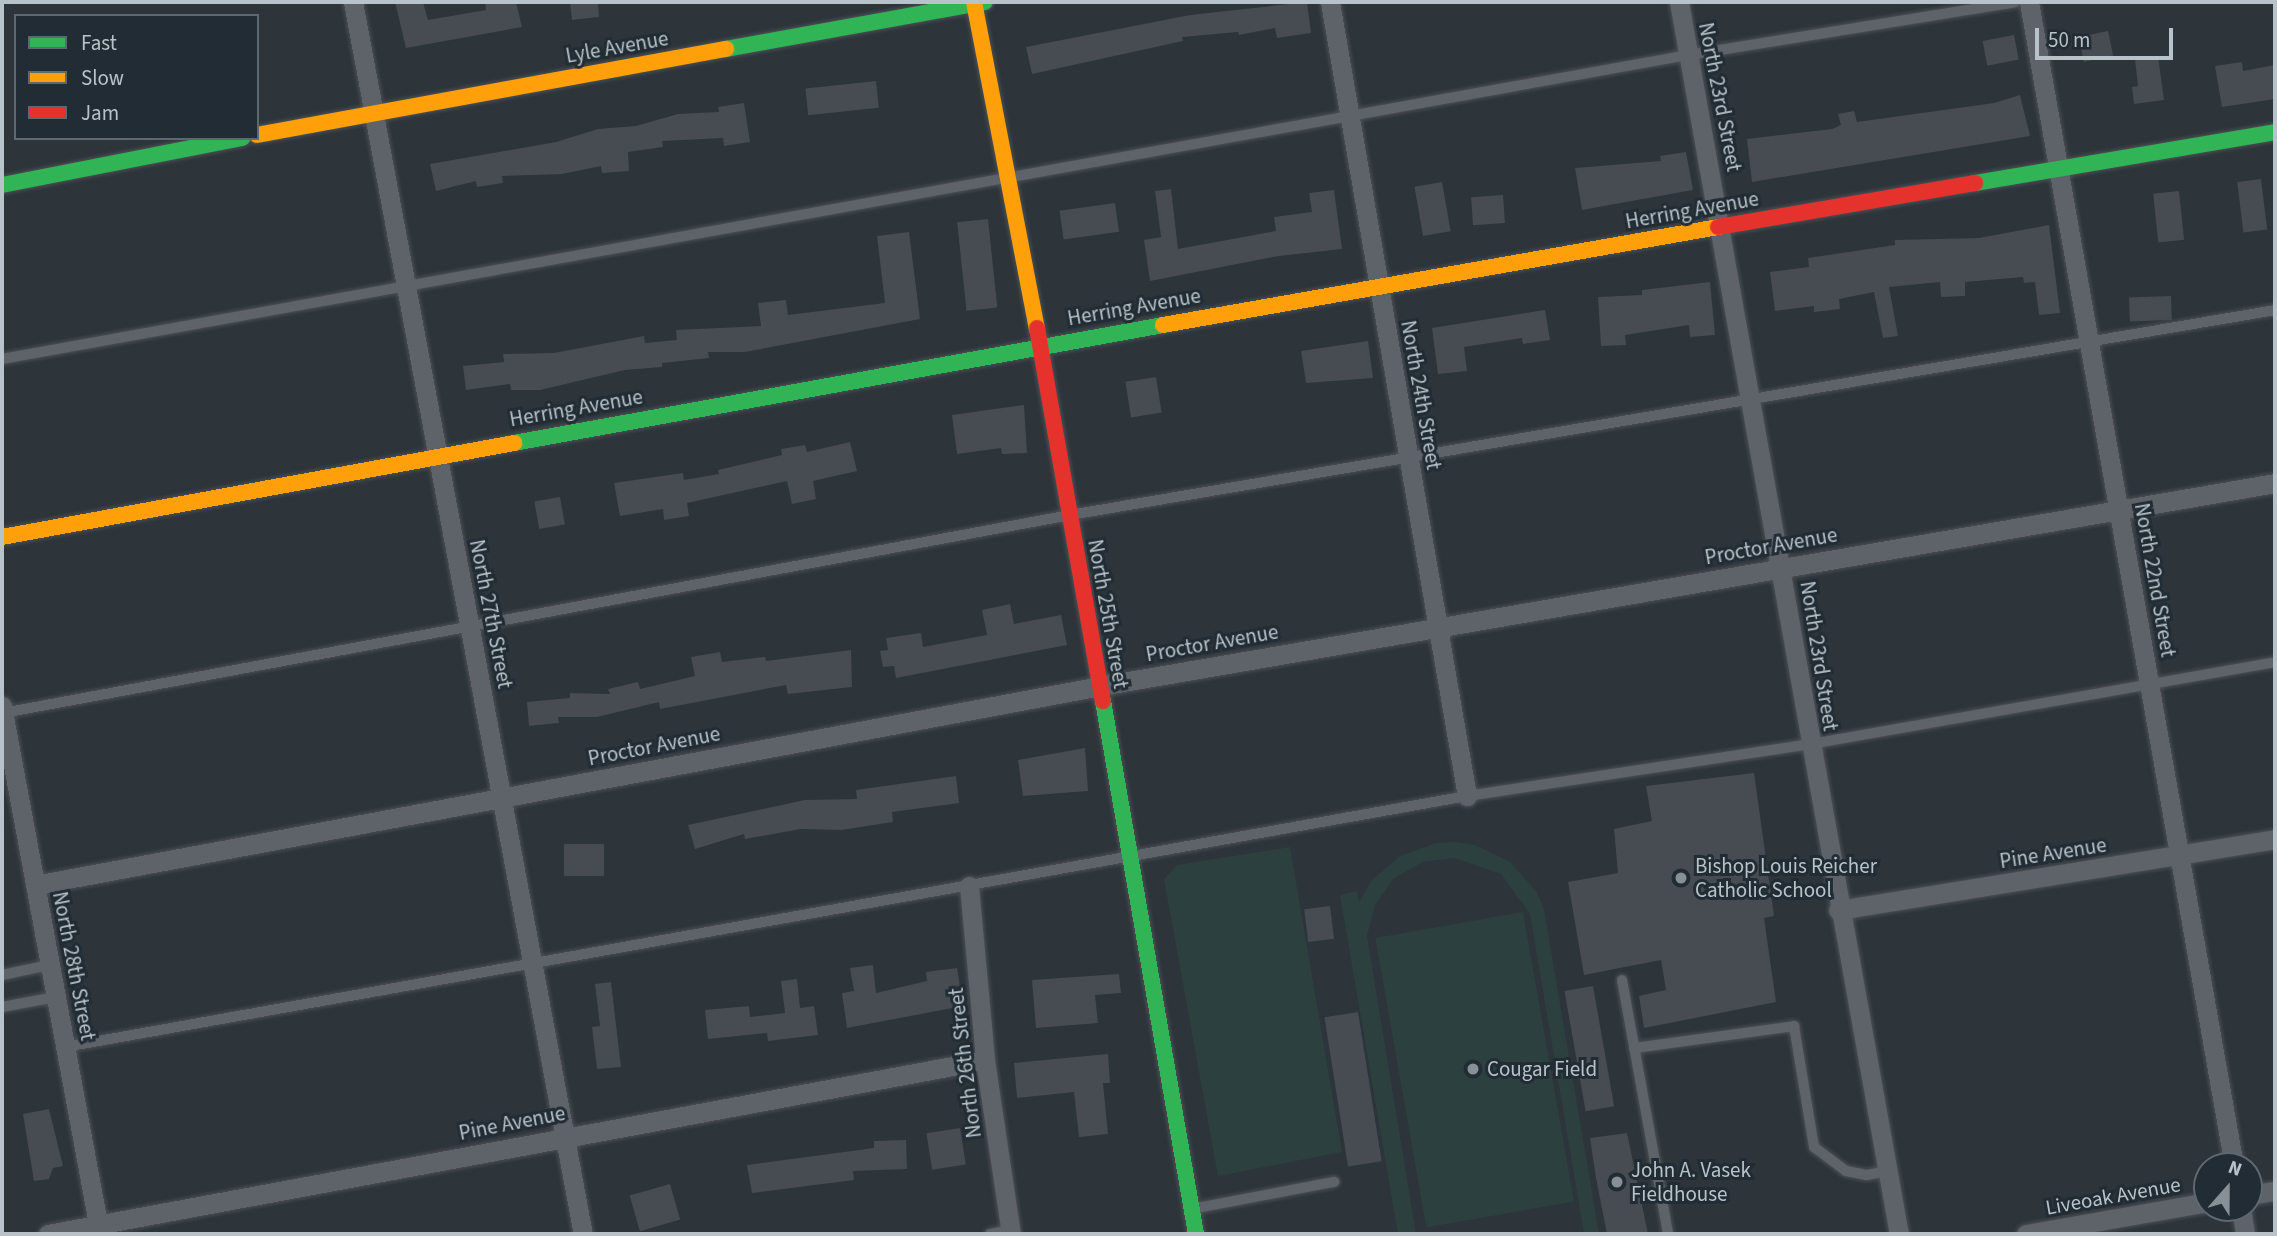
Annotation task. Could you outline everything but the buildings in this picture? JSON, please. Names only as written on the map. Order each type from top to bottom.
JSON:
[{"type":"main road","name":"Lyle Avenue","points":[[259,135],[978,2]]},
{"type":"main road","name":"North 25th Street","points":[[978,2],[1196,1234]]},
{"type":"main road","name":"Herring Avenue","points":[[2,537],[438,454],[1040,345],[2275,132]]},
{"type":"main road","points":[[2,185],[232,140]]},
{"type":"street","name":"North 27th Street","points":[[353,2],[583,1234]]},
{"type":"street","name":"North 24th Street","points":[[1330,2],[1467,796]]},
{"type":"street","name":"North 23rd Street","points":[[1679,2],[1752,401],[1838,910],[1899,1234]]},
{"type":"street","name":"North 22nd Street","points":[[2029,2],[2232,1152]]},
{"type":"street","name":"Proctor Avenue","points":[[35,885],[1100,686],[2275,483]]},
{"type":"street","name":"North 28th Street","points":[[2,709],[100,1230]]},
{"type":"street","name":"Pine Avenue","points":[[1838,910],[2275,839]]},
{"type":"street","name":"North 26th Street","points":[[969,886],[985,1060],[1011,1232]]},
{"type":"street","name":"Pine Avenue","points":[[48,1234],[100,1230],[564,1136],[985,1060]]},
{"type":"street","name":"Liveoak Avenue","points":[[2026,1234],[2193,1204]]},
{"type":"lane","points":[[2,359],[405,284],[1689,55],[2015,2]]},
{"type":"lane","points":[[2,709],[1070,515],[2275,310]]},
{"type":"lane","points":[[65,1047],[1467,796],[1811,744],[2275,662]]},
{"type":"lane","points":[[2,975],[50,965]]},
{"type":"lane","points":[[1622,980],[1668,1234]]},
{"type":"lane","points":[[2,1007],[56,997]]},
{"type":"lane","points":[[1634,1048],[1794,1026],[1814,1147],[1846,1171],[1867,1175],[1887,1171]]},
{"type":"lane","points":[[1192,1209],[1334,1182]]},
{"type":"lane","points":[[990,1234],[1011,1232]]},
{"type":"green space","points":[[1436,843],[1475,845],[1510,862],[1536,891],[1544,909],[1599,1234],[1584,1234],[1530,914],[1501,874],[1455,858],[1423,862],[1394,878],[1375,905],[1367,936],[1416,1234],[1398,1234],[1340,895],[1357,891],[1359,903],[1371,881],[1400,856]]},
{"type":"green space","points":[[1290,847],[1342,1152],[1218,1176],[1164,879],[1177,865]]},
{"type":"green space","name":"Cougar Field","points":[[1523,912],[1574,1202],[1426,1228],[1375,938]]},
{"type":"traffic: fast","points":[[726,49],[985,2]]},
{"type":"traffic: fast","points":[[1975,183],[2275,132]]},
{"type":"traffic: fast","points":[[2,185],[232,140]]},
{"type":"traffic: fast","points":[[514,443],[1163,325]]},
{"type":"traffic: fast","points":[[1103,701],[1196,1234]]},
{"type":"traffic: slow","points":[[974,2],[1037,328]]},
{"type":"traffic: slow","points":[[259,135],[726,49]]},
{"type":"traffic: slow","points":[[1163,325],[1718,227]]},
{"type":"traffic: slow","points":[[2,537],[514,443]]},
{"type":"traffic: jam","points":[[1718,227],[1975,183]]},
{"type":"traffic: jam","points":[[1037,328],[1103,701]]},
{"type":"place","name":"Bishop Louis Reicher Catholic School","points":[[1681,878]]},
{"type":"place","name":"Cougar Field","points":[[1473,1069]]},
{"type":"place","name":"John A. Vasek Fieldhouse","points":[[1617,1182]]}]
